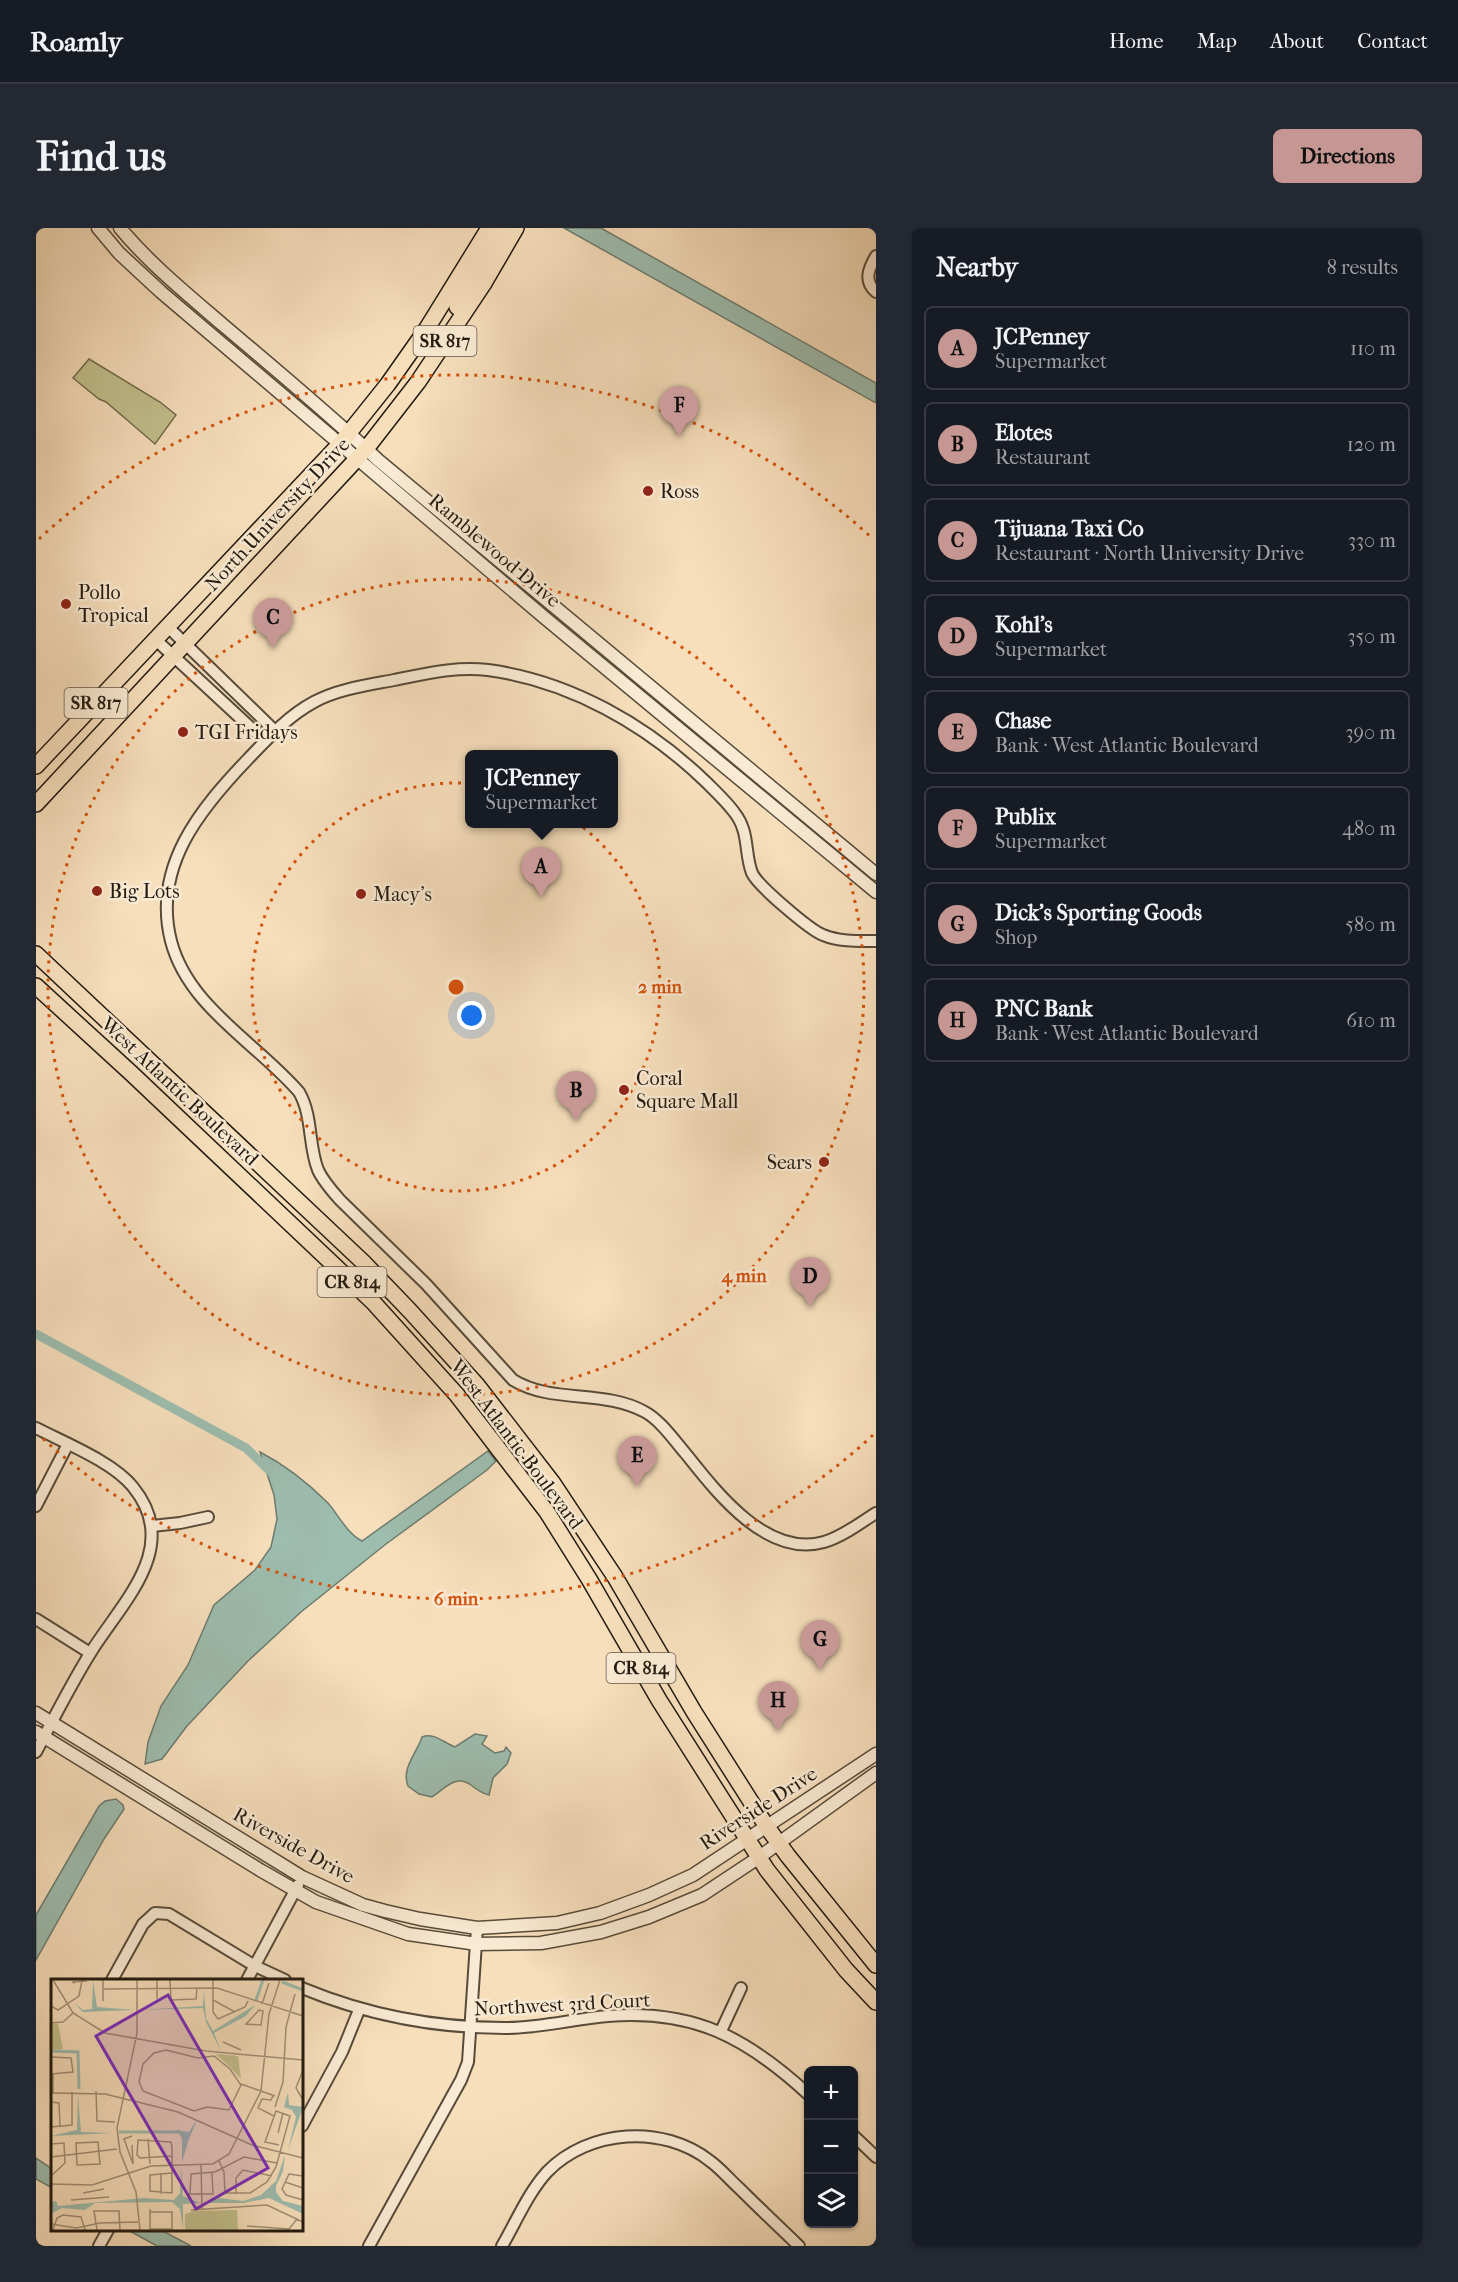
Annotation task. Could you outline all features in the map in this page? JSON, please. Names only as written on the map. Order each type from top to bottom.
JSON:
[{"type":"main road","name":"North University Drive","points":[[36,766],[345,438],[388,384],[426,330],[489,228]]},
{"type":"main road","points":[[484,283],[480,277],[484,257],[500,228]]},
{"type":"main road","name":"North University Drive","points":[[36,804],[362,454],[404,402],[484,283],[516,228]]},
{"type":"main road","points":[[446,340],[451,316],[464,297],[472,277],[469,261]]},
{"type":"main road","name":"West Atlantic Boulevard","points":[[36,954],[363,1262],[430,1332],[509,1424],[552,1482],[615,1577],[694,1712],[767,1827],[876,1965]]},
{"type":"main road","name":"West Atlantic Boulevard","points":[[36,986],[131,1072],[372,1302],[426,1359],[492,1438],[547,1512],[568,1545],[659,1700],[759,1858],[846,1970],[876,2002]]},
{"type":"street","name":"Ramblewood Drive","points":[[98,228],[144,277],[345,438]]},
{"type":"street","name":"Ramblewood Drive","points":[[120,228],[178,286],[362,454],[761,798],[876,892]]},
{"type":"street","points":[[876,256],[868,269],[868,280],[876,292]]},
{"type":"street","name":"Ramblewood Drive","points":[[362,454],[876,874]]},
{"type":"street","points":[[168,627],[275,731]]},
{"type":"street","points":[[156,640],[265,741]]},
{"type":"street","points":[[876,941],[846,940],[825,936],[814,930],[759,883],[751,871],[746,833],[736,813],[694,771],[633,724],[598,705],[553,686],[486,670],[443,671],[350,689],[318,699],[301,709],[265,741],[207,804],[174,860],[168,890],[168,929],[179,965],[197,993],[299,1092],[307,1110],[318,1170],[327,1185],[426,1284],[513,1380],[524,1387],[540,1392],[622,1402],[648,1413],[722,1497],[753,1524],[776,1537],[793,1543],[815,1544],[832,1539],[876,1513]]},
{"type":"street","points":[[36,1428],[117,1471],[133,1486],[144,1503],[152,1526],[152,1545],[139,1582],[90,1653],[52,1722],[40,1734],[36,1752]]},
{"type":"street","points":[[36,1506],[68,1444]]},
{"type":"street","points":[[152,1526],[208,1517]]},
{"type":"street","points":[[36,1618],[90,1653]]},
{"type":"street","name":"Riverside Drive","points":[[36,1713],[302,1877],[363,1905],[420,1920],[477,1928],[557,1923],[600,1913],[649,1895],[693,1875],[876,1754]]},
{"type":"street","name":"Riverside Drive","points":[[40,1734],[295,1892],[340,1912],[408,1934],[477,1944],[541,1943],[601,1932],[640,1920],[702,1895],[759,1858],[876,1773]]},
{"type":"street","points":[[248,1979],[302,1877]]},
{"type":"street","points":[[113,1979],[143,1924],[155,1913],[169,1914],[255,1966],[283,1979]]},
{"type":"street","points":[[369,2246],[461,2080],[468,2062],[477,1928]]},
{"type":"street","name":"Northwest 3rd Court","points":[[303,1988],[359,2010],[432,2024],[507,2028],[552,2025],[608,2016],[644,2015],[677,2019],[722,2031],[781,2069],[804,2090]]},
{"type":"street","points":[[722,2031],[741,1988]]},
{"type":"street","points":[[303,2124],[342,2052],[359,2010]]},
{"type":"street","points":[[502,2246],[533,2192],[547,2173],[564,2157],[586,2146],[623,2136],[661,2139],[686,2146],[710,2160],[799,2246]]},
{"type":"street","points":[[858,2140],[876,2157]]},
{"type":"street","points":[[99,2246],[107,2231]]},
{"type":"shaded area","points":[[564,228],[601,228],[876,383],[876,403]]},
{"type":"shaded area","points":[[89,359],[160,402],[176,415],[155,444],[106,402],[73,378]]},
{"type":"shaded area","points":[[488,1451],[496,1461],[487,1470],[386,1544],[301,1612],[248,1661],[187,1726],[162,1759],[145,1764],[148,1742],[161,1706],[188,1665],[214,1605],[255,1570],[271,1547],[277,1519],[274,1495],[260,1452],[312,1488],[328,1503],[352,1534],[362,1541]]},
{"type":"shaded area","points":[[475,1734],[487,1736],[482,1744],[495,1753],[504,1751],[506,1747],[511,1753],[507,1764],[493,1778],[489,1795],[460,1781],[451,1784],[432,1797],[419,1794],[408,1786],[406,1779],[408,1767],[422,1737],[435,1737],[455,1747]]},
{"type":"shaded area","points":[[116,1799],[124,1809],[104,1839],[36,1960],[36,1915],[99,1806],[105,1801]]},
{"type":"shaded area","points":[[36,2158],[51,2168],[51,2187],[36,2179]]},
{"type":"shaded area","points":[[130,2231],[163,2231],[191,2246],[157,2246]]},
{"type":"waterway","points":[[36,1334],[246,1448],[271,1472]]},
{"type":"place","name":"Publix","points":[[679,436]]},
{"type":"place","name":"Ross","points":[[648,491]]},
{"type":"place","name":"Pollo Tropical","points":[[66,604]]},
{"type":"place","name":"Tijuana Taxi Co","points":[[273,648]]},
{"type":"place","name":"TGI Fridays","points":[[183,732]]},
{"type":"place","name":"Big Lots","points":[[97,891]]},
{"type":"place","name":"Macy's","points":[[361,894]]},
{"type":"place","name":"JCPenney","points":[[541,897]]},
{"type":"place","name":"Coral Square Mall","points":[[624,1090]]},
{"type":"place","name":"Elotes","points":[[576,1121]]},
{"type":"place","name":"Sears","points":[[824,1162]]},
{"type":"place","name":"Kohl's","points":[[810,1307]]},
{"type":"place","name":"Chase","points":[[637,1486]]},
{"type":"place","name":"Dick's Sporting Goods","points":[[820,1670]]},
{"type":"place","name":"PNC Bank","points":[[778,1731]]}]
